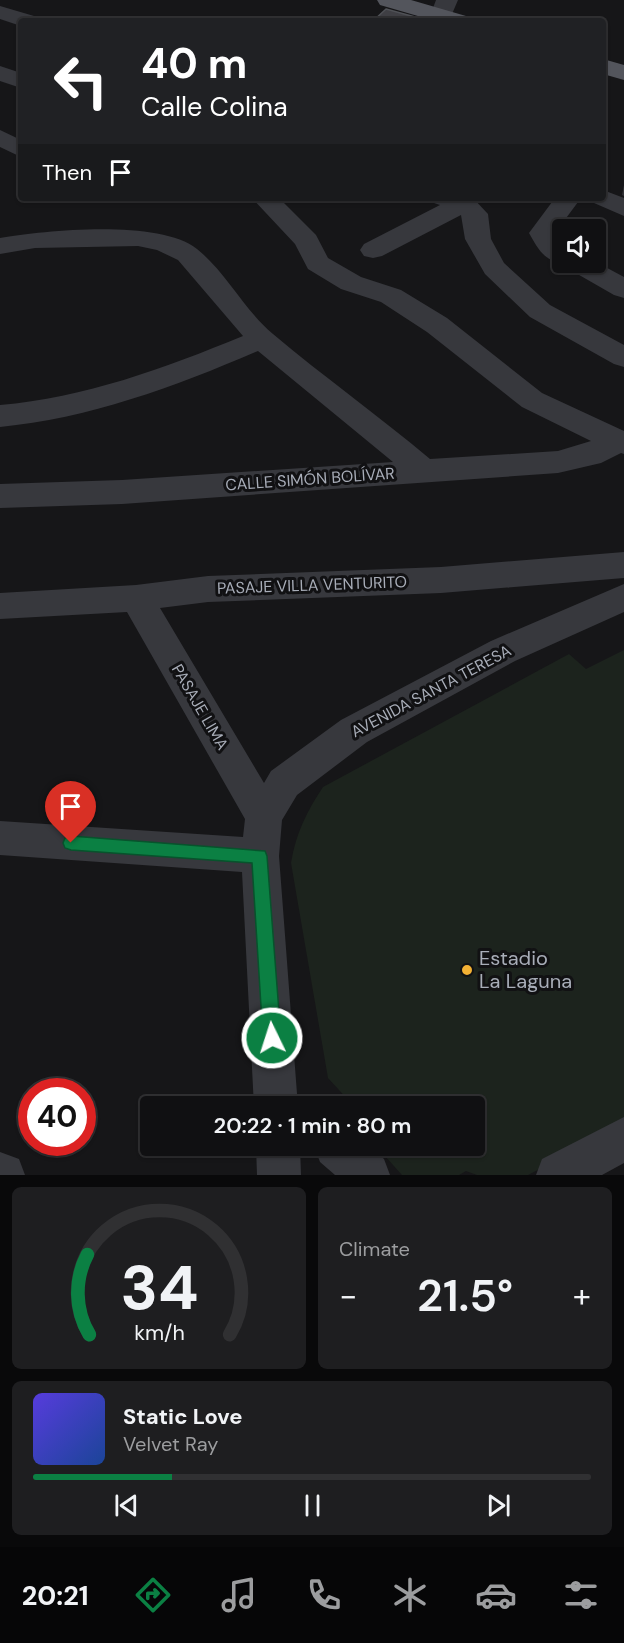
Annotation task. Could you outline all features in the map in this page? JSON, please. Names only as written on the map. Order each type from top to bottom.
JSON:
[{"type":"main road","points":[[388,0],[449,12]]},
{"type":"main road","points":[[606,67],[624,73]]},
{"type":"street","points":[[1,12],[18,18]]},
{"type":"street","points":[[0,73],[18,80]]},
{"type":"street","points":[[0,137],[18,148]]},
{"type":"street","points":[[606,199],[624,208]]},
{"type":"street","points":[[268,201],[307,241],[317,263],[351,283],[391,296],[437,326],[532,400],[620,443]]},
{"type":"street","points":[[373,250],[451,201]]},
{"type":"street","points":[[455,201],[475,214],[478,239],[494,268],[540,311],[624,357]]},
{"type":"street","points":[[552,219],[566,201]]},
{"type":"street","points":[[552,220],[542,233],[552,250]]},
{"type":"street","points":[[0,246],[35,240],[138,238],[164,243],[187,254],[261,339],[363,419],[422,470]]},
{"type":"street","points":[[596,273],[624,289]]},
{"type":"street","points":[[0,416],[23,415],[141,386],[202,365],[261,339]]},
{"type":"street","name":"CALLE SIMÓN BOLÍVAR","points":[[0,496],[122,492],[558,462],[590,455],[620,443]]},
{"type":"street","name":"PASAJE VILLA VENTURITO","points":[[0,606],[136,598],[208,590],[441,580],[624,565]]},
{"type":"street","name":"AVENIDA SANTA TERESA","points":[[283,1096],[260,856],[264,817],[284,783],[354,731],[503,651],[624,597]]},
{"type":"street","name":"PASAJE LIMA","points":[[136,598],[264,817]]},
{"type":"street","points":[[0,838],[260,856]]},
{"type":"street","points":[[558,1175],[624,1139]]},
{"type":"street","points":[[278,1156],[279,1175]]},
{"type":"street","points":[[347,1156],[368,1175]]},
{"type":"shaded area","name":"Estadio La Laguna","points":[[624,650],[624,1125],[528,1175],[477,1175],[466,1171],[459,1175],[402,1175],[385,1156],[485,1156],[485,1096],[345,1096],[328,1078],[291,863],[296,842],[303,823],[323,787],[569,654],[586,669]]},
{"type":"building","points":[[386,9],[415,17],[414,18],[376,18]]},
{"type":"place","name":"Estadio La Laguna","points":[[467,970]]},
{"type":"route","points":[[71,843],[260,856],[272,1038]]}]
